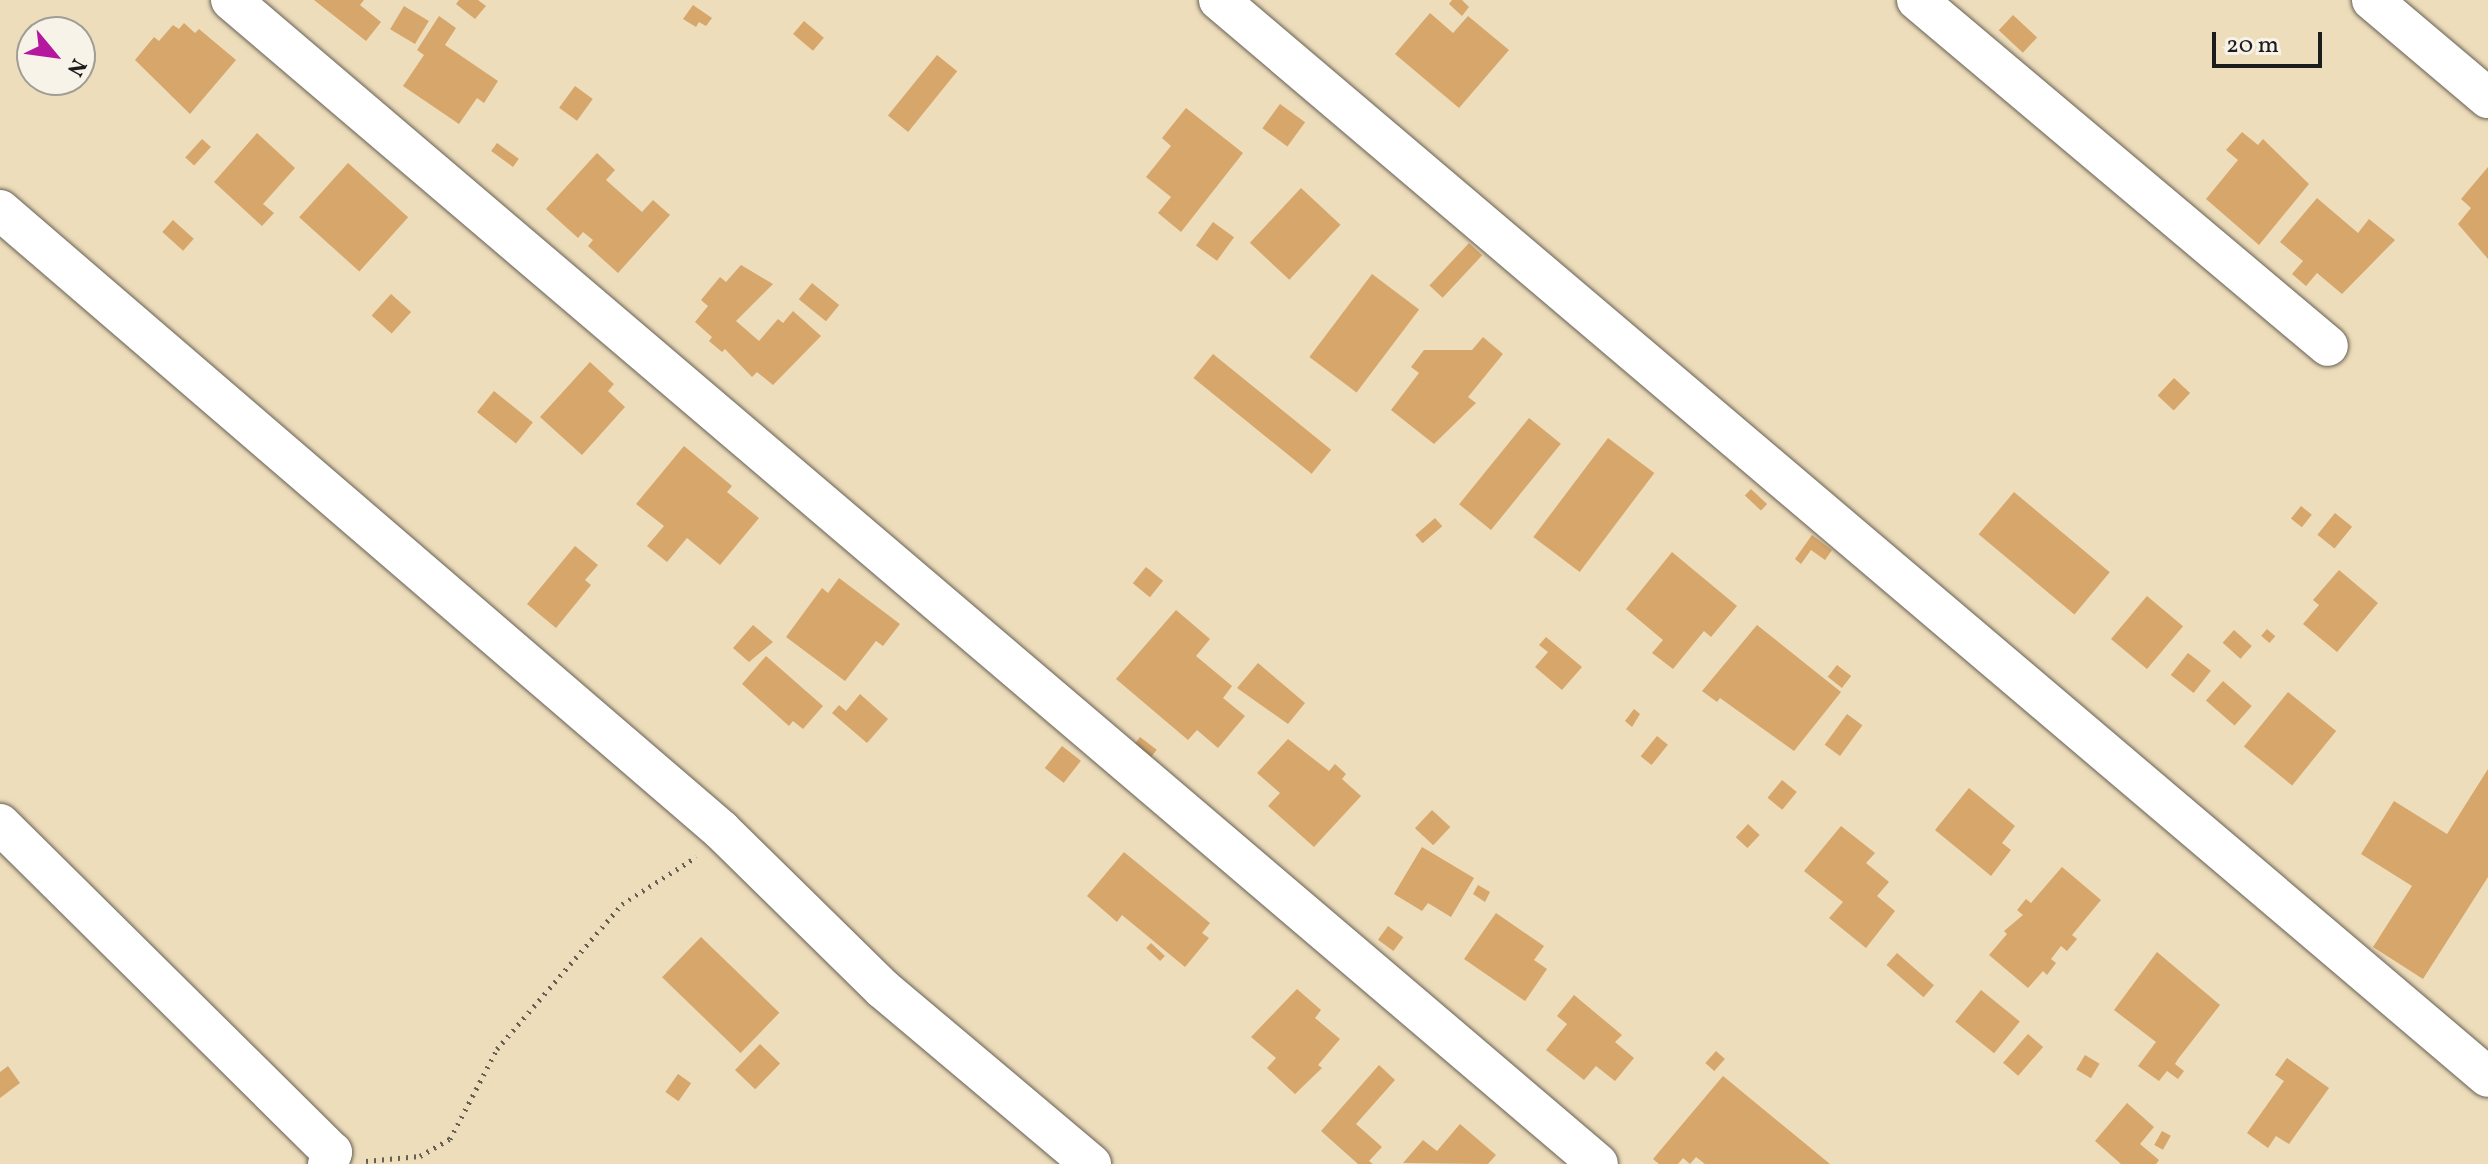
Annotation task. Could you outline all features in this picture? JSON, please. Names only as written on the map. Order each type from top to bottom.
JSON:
[{"type":"street","points":[[231,0],[1598,1164]]},
{"type":"street","points":[[1219,0],[2488,1077]]},
{"type":"street","points":[[1917,0],[2328,346]]},
{"type":"street","points":[[2372,0],[2488,98]]},
{"type":"street","points":[[0,210],[721,830],[883,989],[1068,1157]]},
{"type":"street","points":[[0,824],[330,1158]]},
{"type":"path","points":[[330,1158],[372,1162],[420,1156],[450,1139],[497,1049],[622,904],[688,866],[721,830]]},
{"type":"building","points":[[314,0],[364,0],[360,5],[381,22],[366,41]]},
{"type":"building","points":[[459,0],[478,0],[486,6],[475,19],[456,4]]},
{"type":"building","points":[[1452,0],[1462,0],[1469,7],[1462,16],[1449,4]]},
{"type":"building","points":[[693,5],[712,18],[706,26],[699,22],[696,27],[683,19]]},
{"type":"building","points":[[404,6],[429,21],[415,44],[390,29]]},
{"type":"building","points":[[1430,13],[1453,33],[1468,16],[1509,50],[1459,108],[1395,54]]},
{"type":"building","points":[[2013,15],[2037,38],[2023,53],[1999,30]]},
{"type":"building","points":[[439,16],[456,28],[445,45],[498,81],[484,103],[477,98],[459,124],[403,86],[424,55],[417,50]]},
{"type":"building","points":[[804,21],[824,38],[813,51],[793,34]]},
{"type":"building","points":[[184,23],[195,33],[199,29],[236,60],[190,114],[135,60],[154,37],[159,41],[173,25],[179,29]]},
{"type":"building","points":[[937,55],[957,71],[908,132],[888,116]]},
{"type":"building","points":[[575,86],[593,99],[577,121],[559,108]]},
{"type":"building","points":[[1280,104],[1305,122],[1287,146],[1262,128]]},
{"type":"building","points":[[1186,108],[1243,153],[1181,232],[1158,213],[1171,197],[1146,177],[1171,146],[1162,138]]},
{"type":"building","points":[[2242,132],[2258,145],[2263,139],[2309,184],[2259,245],[2206,199],[2238,160],[2226,150]]},
{"type":"building","points":[[257,133],[295,168],[263,204],[274,213],[262,226],[214,182]]},
{"type":"building","points":[[202,139],[211,147],[194,166],[185,158]]},
{"type":"building","points":[[497,143],[519,159],[513,167],[491,151]]},
{"type":"building","points":[[597,153],[615,170],[606,180],[642,212],[653,200],[670,215],[618,273],[588,246],[593,240],[583,232],[578,238],[546,209]]},
{"type":"building","points":[[348,163],[408,217],[359,271],[299,217]]},
{"type":"building","points":[[2488,167],[2488,259],[2458,224],[2471,208],[2461,199]]},
{"type":"building","points":[[1301,188],[1340,225],[1289,280],[1250,243]]},
{"type":"building","points":[[2317,198],[2358,233],[2369,219],[2395,240],[2342,294],[2317,273],[2306,286],[2292,274],[2303,261],[2280,242]]},
{"type":"building","points":[[173,220],[194,239],[183,251],[162,232]]},
{"type":"building","points":[[1213,222],[1234,237],[1217,261],[1196,245]]},
{"type":"building","points":[[1469,243],[1482,255],[1443,298],[1429,285]]},
{"type":"building","points":[[741,265],[773,284],[736,321],[759,341],[778,319],[783,323],[793,311],[821,336],[773,385],[757,372],[752,377],[725,349],[722,352],[709,341],[712,337],[695,322],[708,306],[701,300],[720,277],[726,282]]},
{"type":"building","points":[[1372,274],[1419,310],[1357,393],[1309,357]]},
{"type":"building","points":[[812,283],[839,305],[826,321],[799,299]]},
{"type":"building","points":[[391,294],[411,312],[392,334],[372,316]]},
{"type":"building","points":[[1483,337],[1503,354],[1468,397],[1476,403],[1434,444],[1391,410],[1419,373],[1411,367],[1424,350],[1472,350]]},
{"type":"building","points":[[1213,354],[1331,450],[1312,474],[1193,378]]},
{"type":"building","points":[[590,362],[614,384],[608,391],[625,407],[582,455],[540,417]]},
{"type":"building","points":[[2174,378],[2190,393],[2174,411],[2158,396]]},
{"type":"building","points":[[494,391],[533,422],[516,443],[477,412]]},
{"type":"building","points":[[1529,418],[1561,444],[1491,530],[1459,504]]},
{"type":"building","points":[[1608,438],[1654,473],[1580,572],[1533,537]]},
{"type":"building","points":[[684,446],[732,486],[727,492],[759,518],[720,565],[687,538],[667,562],[647,546],[664,526],[636,504]]},
{"type":"building","points":[[1751,489],[1767,504],[1761,511],[1745,496]]},
{"type":"building","points":[[2014,492],[2110,572],[2074,614],[1979,534]]},
{"type":"building","points":[[2301,506],[2312,515],[2302,527],[2291,518]]},
{"type":"building","points":[[2335,513],[2352,527],[2334,549],[2317,535]]},
{"type":"building","points":[[1435,518],[1442,526],[1423,543],[1415,535]]},
{"type":"building","points":[[1812,535],[1832,550],[1825,560],[1811,550],[1801,564],[1795,559]]},
{"type":"building","points":[[575,546],[598,565],[585,580],[591,585],[556,628],[527,604]]},
{"type":"building","points":[[1672,552],[1737,606],[1711,637],[1704,631],[1673,669],[1652,653],[1663,640],[1626,609]]},
{"type":"building","points":[[1146,567],[1163,581],[1150,597],[1133,583]]},
{"type":"building","points":[[2339,570],[2378,603],[2337,652],[2303,624],[2319,605],[2313,600]]},
{"type":"building","points":[[839,578],[900,624],[883,646],[876,641],[845,681],[786,637],[822,588],[828,593]]},
{"type":"building","points":[[2147,596],[2183,626],[2147,669],[2111,639]]},
{"type":"building","points":[[1176,610],[1210,639],[1196,656],[1232,686],[1223,698],[1245,716],[1218,748],[1197,730],[1188,740],[1116,679]]},
{"type":"building","points":[[753,625],[773,642],[749,662],[733,648]]},
{"type":"building","points":[[1757,625],[1841,692],[1794,751],[1720,698],[1717,702],[1702,691]]},
{"type":"building","points":[[2267,629],[2275,636],[2269,643],[2261,636]]},
{"type":"building","points":[[2234,630],[2252,646],[2240,659],[2223,643]]},
{"type":"building","points":[[1546,637],[1582,667],[1562,690],[1535,667],[1548,652],[1539,645]]},
{"type":"building","points":[[2188,653],[2211,671],[2194,693],[2171,675]]},
{"type":"building","points":[[766,656],[823,706],[803,729],[793,721],[789,726],[742,684]]},
{"type":"building","points":[[1258,663],[1305,703],[1288,724],[1237,688]]},
{"type":"building","points":[[1837,665],[1851,676],[1842,688],[1828,677]]},
{"type":"building","points":[[2223,681],[2252,706],[2235,726],[2206,701]]},
{"type":"building","points":[[2288,692],[2336,731],[2292,785],[2244,746]]},
{"type":"building","points":[[860,694],[888,719],[867,743],[832,713],[839,705],[846,711]]},
{"type":"building","points":[[1634,709],[1640,714],[1632,727],[1625,721]]},
{"type":"building","points":[[1847,714],[1862,725],[1840,756],[1825,745]]},
{"type":"building","points":[[1657,736],[1668,745],[1652,765],[1641,756]]},
{"type":"building","points":[[1140,737],[1157,750],[1151,757],[1135,744]]},
{"type":"building","points":[[1288,739],[1329,771],[1335,764],[1346,774],[1342,779],[1361,796],[1314,847],[1268,806],[1280,793],[1257,773]]},
{"type":"building","points":[[1062,746],[1081,761],[1064,783],[1045,768]]},
{"type":"building","points":[[2488,769],[2488,877],[2423,979],[2373,947],[2412,886],[2361,854],[2394,801],[2447,834]]},
{"type":"building","points":[[1782,780],[1797,792],[1782,810],[1768,798]]},
{"type":"building","points":[[1969,788],[2015,826],[2002,843],[2011,850],[1991,876],[1935,830]]},
{"type":"building","points":[[1432,810],[1450,827],[1433,845],[1415,828]]},
{"type":"building","points":[[1748,824],[1760,835],[1747,848],[1736,837]]},
{"type":"building","points":[[1841,826],[1875,853],[1866,863],[1889,882],[1877,896],[1895,911],[1866,948],[1829,918],[1843,902],[1804,871]]},
{"type":"building","points":[[1422,847],[1474,878],[1451,917],[1428,903],[1422,911],[1394,894]]},
{"type":"building","points":[[1124,852],[1210,923],[1202,933],[1209,938],[1185,967],[1122,915],[1117,922],[1087,896]]},
{"type":"building","points":[[2062,867],[2101,900],[2072,935],[2077,939],[2067,951],[2061,946],[2051,959],[2056,963],[2047,975],[2043,971],[2028,988],[1989,955],[2007,934],[2004,931],[2023,915],[2017,910],[2026,899],[2031,903]]},
{"type":"building","points":[[1478,885],[1490,892],[1485,902],[1473,894]]},
{"type":"building","points":[[1496,913],[1544,946],[1534,960],[1547,969],[1525,1001],[1464,959]]},
{"type":"building","points":[[1388,926],[1403,937],[1393,951],[1378,940]]},
{"type":"building","points":[[701,937],[779,1013],[741,1053],[662,977]]},
{"type":"building","points":[[1151,943],[1165,956],[1160,961],[1146,948]]},
{"type":"building","points":[[2157,952],[2220,1005],[2175,1064],[2184,1071],[2178,1079],[2167,1071],[2159,1081],[2138,1066],[2156,1042],[2114,1010]]},
{"type":"building","points":[[1897,953],[1934,985],[1923,997],[1887,965]]},
{"type":"building","points":[[1297,989],[1321,1010],[1315,1018],[1340,1039],[1318,1065],[1322,1068],[1295,1094],[1267,1068],[1276,1058],[1251,1037]]},
{"type":"building","points":[[1981,990],[2020,1021],[1994,1053],[1955,1022]]},
{"type":"building","points":[[1574,995],[1622,1035],[1615,1042],[1634,1058],[1615,1081],[1596,1066],[1584,1080],[1546,1050],[1567,1024],[1557,1016]]},
{"type":"building","points":[[2028,1034],[2043,1047],[2018,1076],[2003,1063]]},
{"type":"building","points":[[760,1044],[780,1063],[755,1089],[735,1070]]},
{"type":"building","points":[[1716,1051],[1725,1059],[1714,1071],[1705,1063]]},
{"type":"building","points":[[2085,1055],[2100,1064],[2091,1078],[2076,1070]]},
{"type":"building","points":[[2287,1058],[2329,1088],[2289,1144],[2276,1136],[2268,1148],[2247,1133],[2284,1081],[2275,1075]]},
{"type":"building","points":[[1379,1065],[1395,1080],[1356,1124],[1382,1147],[1369,1161],[1373,1164],[1358,1164],[1321,1131]]},
{"type":"building","points":[[8,1066],[20,1083],[0,1098],[0,1072]]},
{"type":"building","points":[[678,1074],[691,1083],[678,1101],[665,1092]]},
{"type":"building","points":[[1723,1076],[1830,1164],[1705,1164],[1696,1157],[1690,1164],[1683,1158],[1678,1164],[1659,1164],[1653,1159]]},
{"type":"building","points":[[2127,1103],[2154,1127],[2140,1144],[2159,1160],[2156,1164],[2121,1164],[2095,1141]]},
{"type":"building","points":[[1460,1124],[1496,1155],[1488,1164],[1403,1163],[1423,1140],[1437,1151]]},
{"type":"building","points":[[2162,1131],[2171,1136],[2163,1150],[2154,1145]]}]
